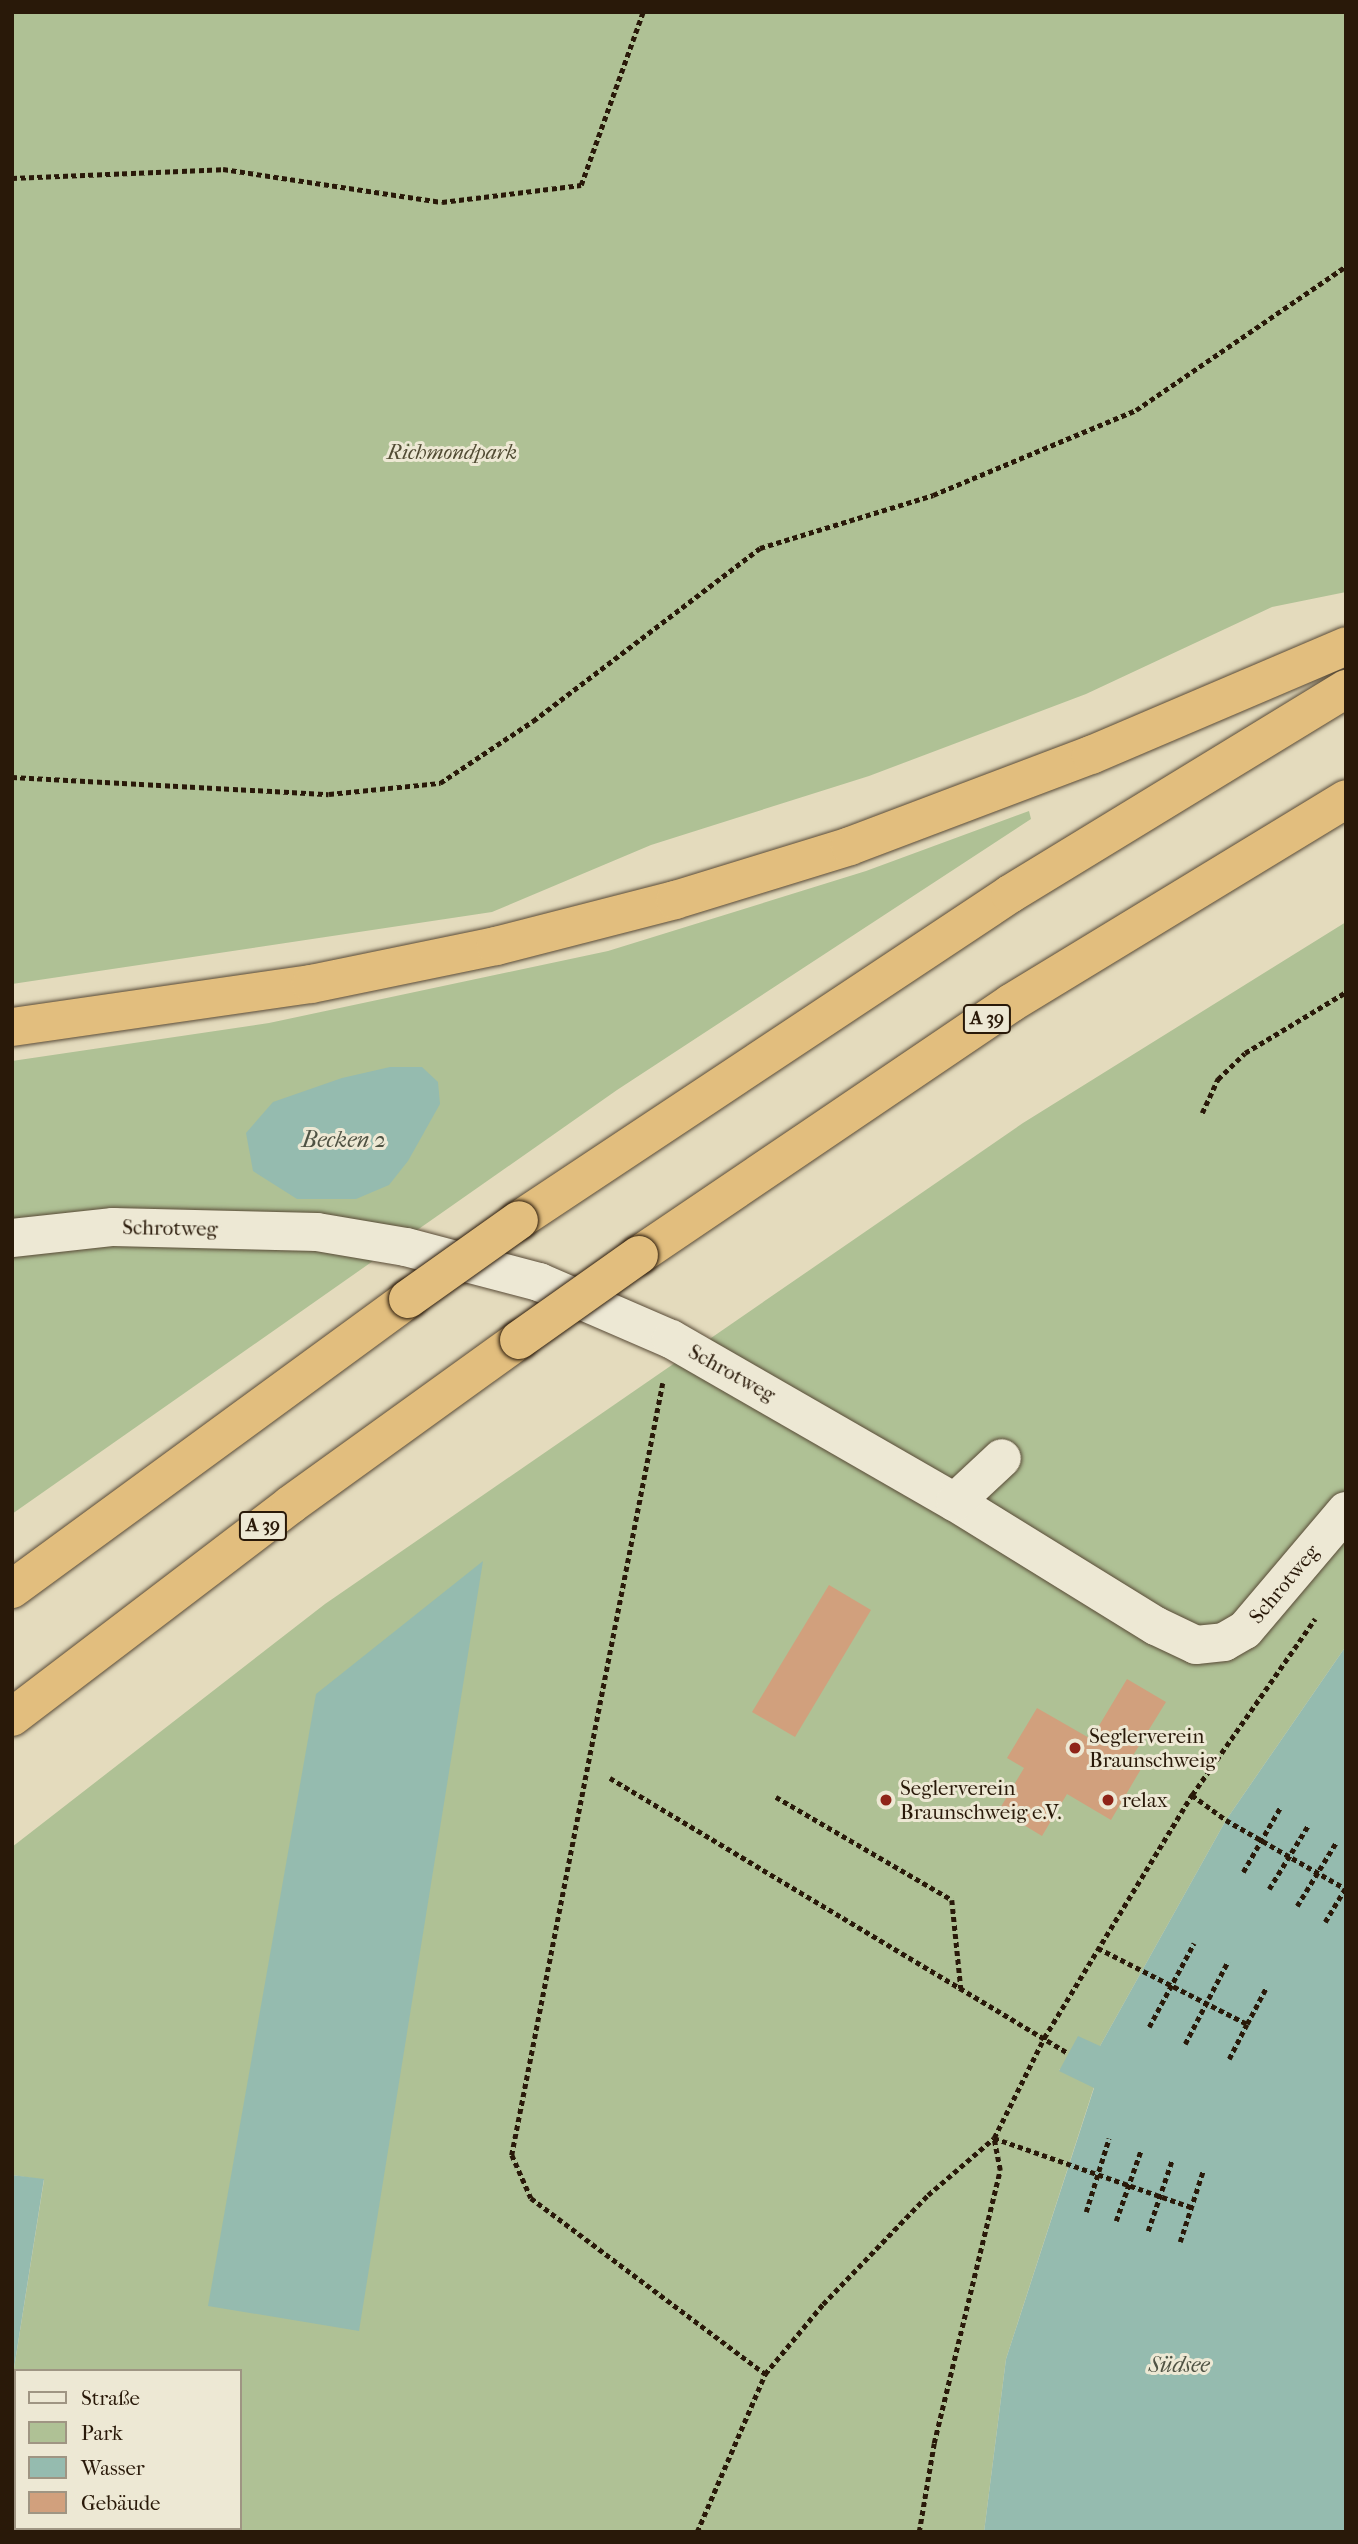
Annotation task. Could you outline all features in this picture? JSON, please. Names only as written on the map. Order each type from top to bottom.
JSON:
[{"type":"highway","points":[[12,1027],[311,984],[496,946],[675,900],[850,846],[1091,755],[1346,646]]},
{"type":"highway","points":[[12,1589],[519,1220],[999,901],[1346,689]]},
{"type":"highway","name":"A 39","points":[[12,1717],[290,1505],[639,1255],[1011,1003],[1346,799]]},
{"type":"street","name":"Schrotweg","points":[[12,1238],[113,1227],[330,1234],[406,1247],[539,1282],[671,1339],[955,1502],[1156,1626],[1196,1645],[1224,1642],[1245,1630],[1346,1511]]},
{"type":"street","points":[[955,1502],[1002,1458]]},
{"type":"path","points":[[12,178],[223,169],[442,202],[581,185],[643,12]]},
{"type":"path","points":[[12,777],[330,794],[440,783],[533,721],[760,548],[933,495],[1136,410],[1346,266]]},
{"type":"path","points":[[1202,1113],[1219,1079],[1245,1053],[1346,992]]},
{"type":"path","points":[[671,1339],[512,2155],[531,2198],[765,2374]]},
{"type":"path","points":[[697,2532],[765,2374],[823,2304],[919,2204],[994,2138],[1044,2038],[1192,1795],[1317,1616]]},
{"type":"path","points":[[610,1777],[1068,2053]]},
{"type":"path","points":[[1192,1795],[1261,1841],[1346,1889],[1325,1922]]},
{"type":"path","points":[[776,1797],[952,1900],[961,1989]]},
{"type":"path","points":[[1243,1872],[1280,1808]]},
{"type":"path","points":[[1269,1889],[1309,1824]]},
{"type":"path","points":[[1297,1906],[1337,1841]]},
{"type":"path","points":[[1149,2027],[1194,1943]]},
{"type":"path","points":[[1098,1948],[1247,2024]]},
{"type":"path","points":[[1185,2044],[1228,1961]]},
{"type":"path","points":[[1229,2059],[1266,1988]]},
{"type":"path","points":[[994,2138],[1191,2207]]},
{"type":"path","points":[[919,2532],[934,2443],[1000,2170],[994,2138]]},
{"type":"path","points":[[1086,2212],[1109,2138]]},
{"type":"path","points":[[1116,2221],[1140,2150]]},
{"type":"path","points":[[1147,2231],[1172,2160]]},
{"type":"path","points":[[1180,2242],[1203,2171]]},
{"type":"green space","name":"Richmondpark","points":[[12,12],[1346,12],[1346,592],[1272,607],[1086,694],[869,776],[651,845],[492,912],[12,984]]},
{"type":"green space","points":[[1029,811],[1031,819],[617,1090],[12,1514],[12,1061],[269,1023],[608,951],[866,871]]},
{"type":"green space","points":[[1346,922],[1346,1646],[1226,1820],[1100,2046],[1059,2070],[1094,2087],[1006,2359],[984,2532],[12,2532],[12,2381],[44,2180],[12,2175],[12,1847],[325,1604],[1023,1123]]},
{"type":"water","name":"Becken 2","points":[[390,1067],[422,1067],[438,1082],[440,1104],[408,1161],[389,1185],[356,1199],[297,1199],[253,1171],[246,1133],[273,1102],[342,1078]]},
{"type":"water","points":[[483,1561],[359,2331],[208,2306],[316,1694]]},
{"type":"water","name":"Südsee","points":[[1346,1646],[1346,2532],[984,2532],[1006,2359],[1094,2088],[1059,2071],[1078,2036],[1100,2046],[1226,1820]]},
{"type":"water","points":[[12,2175],[44,2179],[12,2381]]},
{"type":"building","points":[[829,1585],[871,1610],[795,1737],[752,1712]]},
{"type":"building","name":"Seglerverein Braunschweig","points":[[1127,1679],[1166,1702],[1129,1762],[1141,1769],[1111,1820],[1067,1794],[1042,1836],[999,1810],[1024,1768],[1007,1758],[1037,1708],[1091,1739]]},
{"type":"place","name":"Seglerverein Braunschweig","points":[[1075,1748]]},
{"type":"place","name":"Seglerverein Braunschweig e.V.","points":[[886,1800]]},
{"type":"place","name":"relax","points":[[1108,1800]]}]
